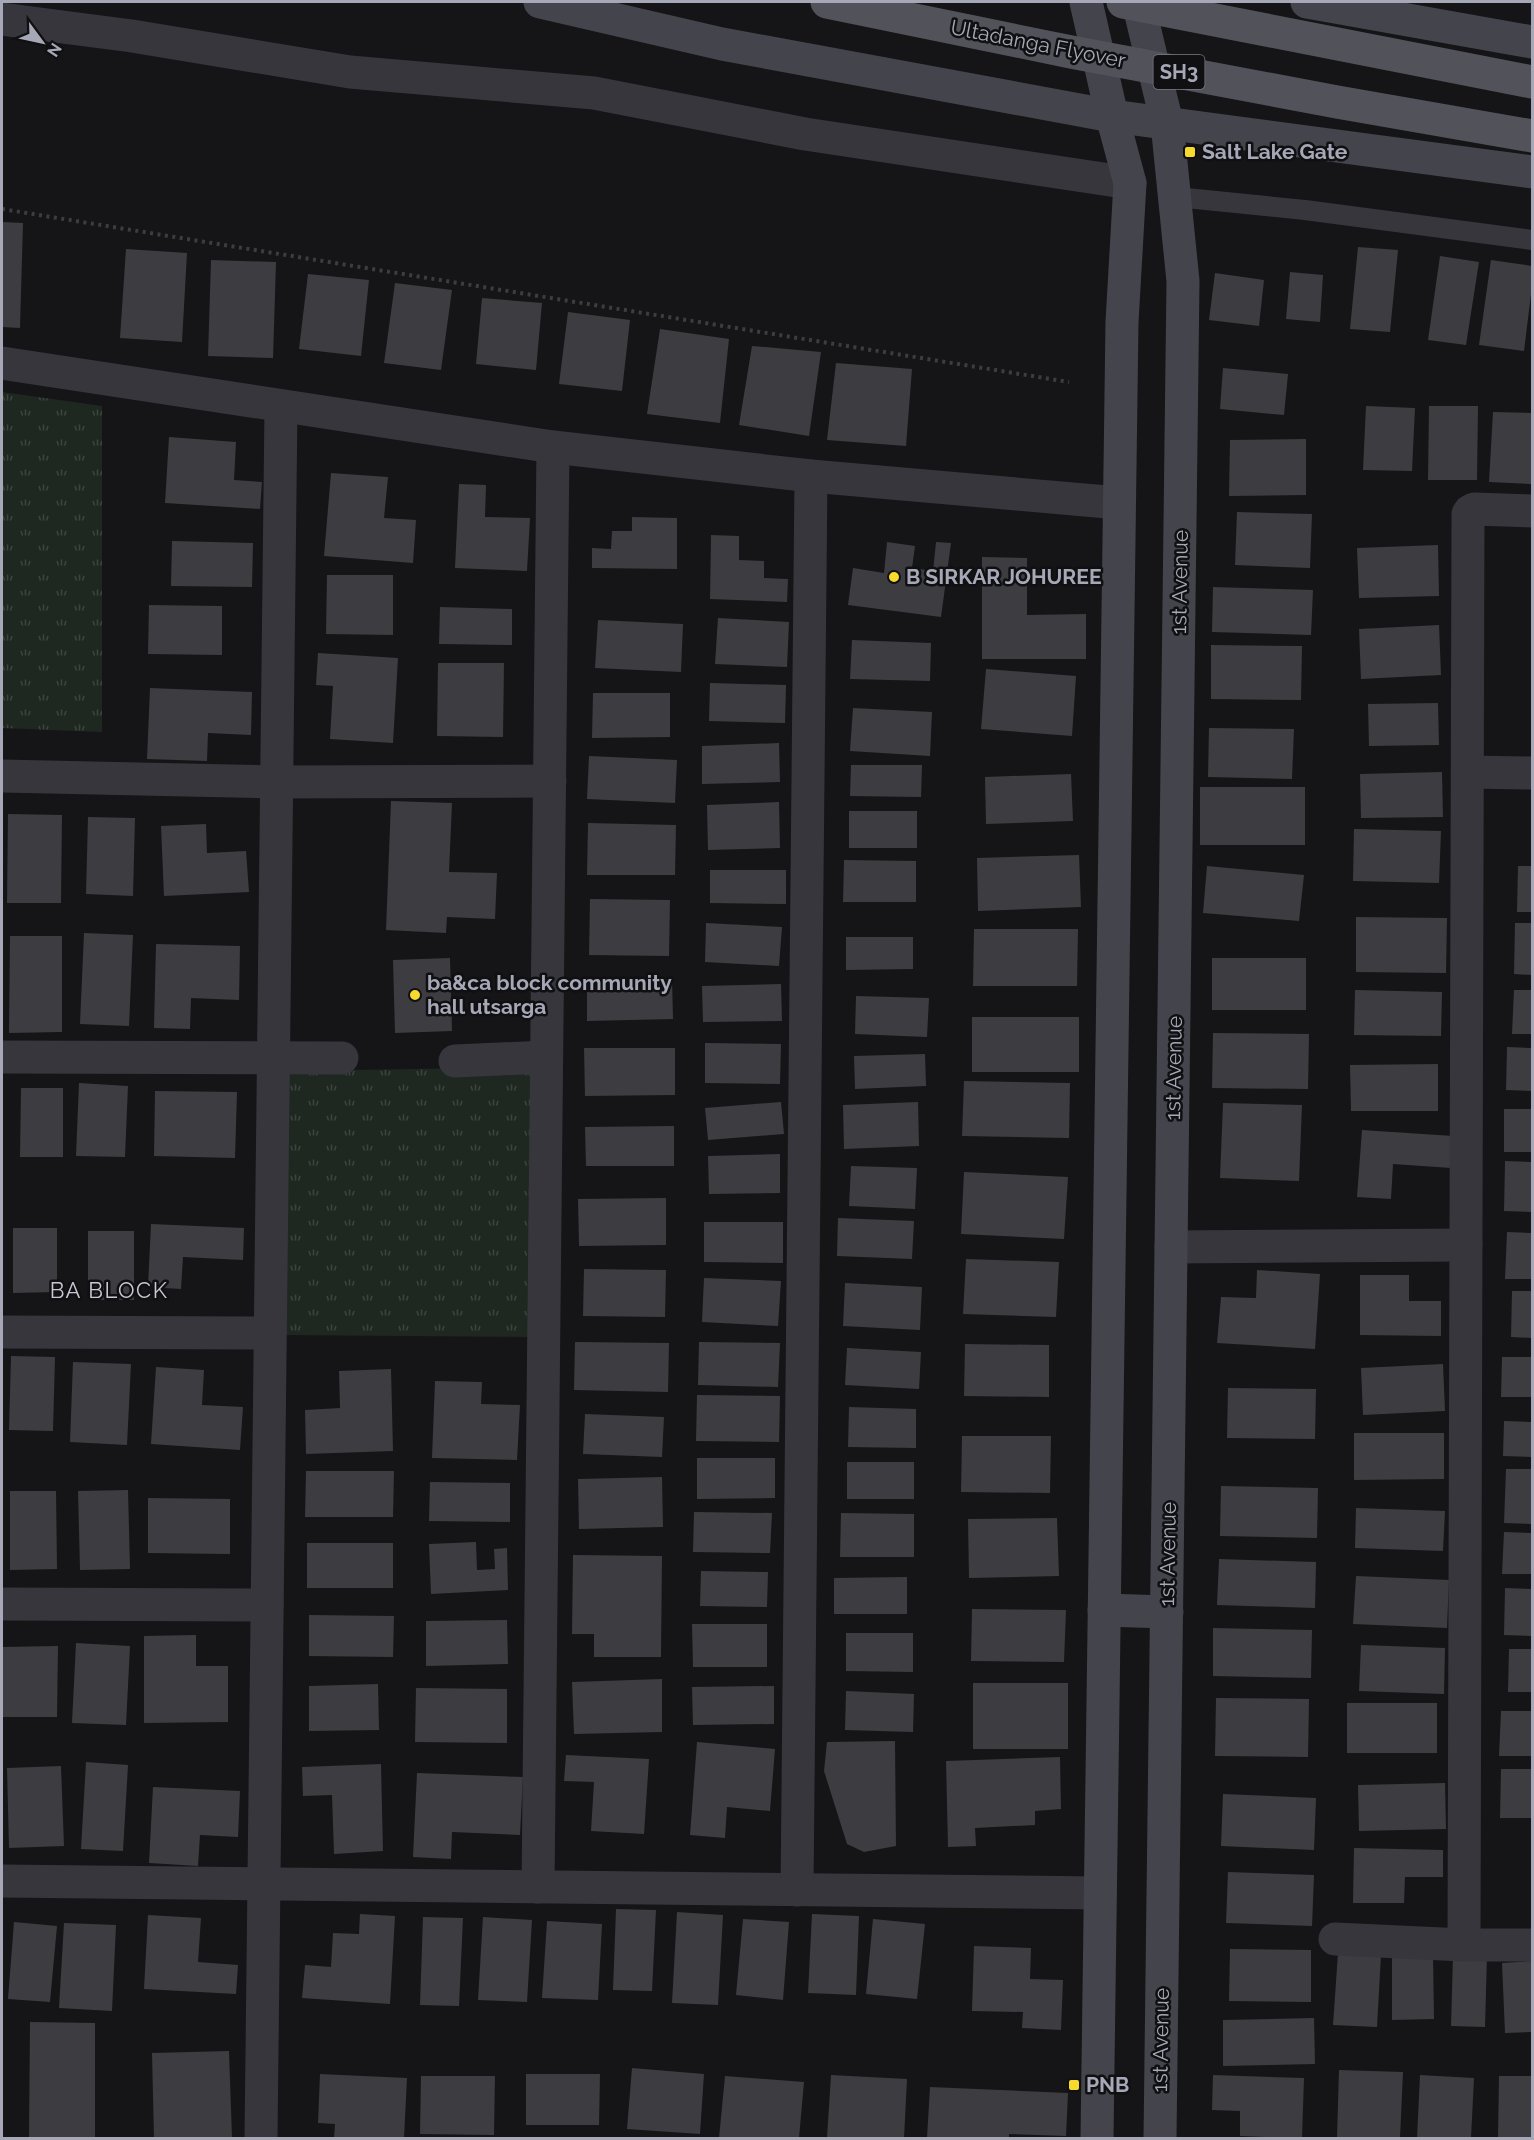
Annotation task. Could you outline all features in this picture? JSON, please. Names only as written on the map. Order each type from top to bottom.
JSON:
[{"type":"main road","points":[[540,2],[722,44],[1112,116],[1533,172]]},
{"type":"main road","name":"Ultadanga Flyover","points":[[827,2],[1083,54],[1533,136]]},
{"type":"main road","points":[[1086,2],[1130,183],[1122,322],[1097,2139]]},
{"type":"main road","points":[[1123,2],[1533,82]]},
{"type":"main road","name":"1st Avenue","points":[[1138,2],[1167,123],[1183,281],[1160,2139]]},
{"type":"main road","points":[[1307,2],[1533,42]]},
{"type":"main road","points":[[1104,1610],[1167,1612]]},
{"type":"street","points":[[2,19],[132,36],[350,72],[594,93],[805,134],[1130,183]]},
{"type":"street","points":[[2,363],[553,447],[811,476],[1119,503]]},
{"type":"street","points":[[261,2139],[281,406]]},
{"type":"street","points":[[538,1887],[553,447]]},
{"type":"street","points":[[798,1890],[811,476]]},
{"type":"street","points":[[1464,1945],[1468,514],[1474,509],[1533,511]]},
{"type":"street","points":[[1468,772],[1533,773]]},
{"type":"street","points":[[2,776],[277,782],[550,780]]},
{"type":"street","points":[[2,1056],[342,1058]]},
{"type":"street","points":[[455,1061],[546,1057]]},
{"type":"street","points":[[1171,1247],[1466,1245]]},
{"type":"street","points":[[2,1332],[270,1333]]},
{"type":"street","points":[[2,1604],[267,1605]]},
{"type":"street","points":[[2,1881],[1100,1893]]},
{"type":"street","points":[[1335,1939],[1464,1945],[1533,1945]]},
{"type":"lane","points":[[1176,197],[1305,210],[1533,240]]},
{"type":"path","points":[[2,210],[1069,382]]},
{"type":"green space","points":[[2,392],[102,406],[102,732],[2,728]]},
{"type":"green space","points":[[538,1067],[532,1337],[284,1335],[288,1071]]},
{"type":"building","points":[[2,222],[23,223],[20,328],[2,327]]},
{"type":"building","points":[[1358,247],[1398,250],[1390,332],[1350,329]]},
{"type":"building","points":[[126,249],[187,253],[182,342],[120,338]]},
{"type":"building","points":[[1440,256],[1479,262],[1466,345],[1428,340]]},
{"type":"building","points":[[211,260],[276,262],[273,358],[208,356]]},
{"type":"building","points":[[1491,260],[1532,266],[1532,286],[1524,351],[1479,345]]},
{"type":"building","points":[[1290,272],[1323,275],[1320,322],[1286,319]]},
{"type":"building","points":[[1215,273],[1264,280],[1259,326],[1209,320]]},
{"type":"building","points":[[308,274],[369,280],[361,356],[299,349]]},
{"type":"building","points":[[395,283],[452,290],[441,370],[384,363]]},
{"type":"building","points":[[482,298],[542,303],[536,370],[476,364]]},
{"type":"building","points":[[568,312],[630,320],[622,391],[559,384]]},
{"type":"building","points":[[660,329],[729,339],[720,423],[647,414]]},
{"type":"building","points":[[752,346],[821,352],[809,436],[739,425]]},
{"type":"building","points":[[836,363],[912,369],[906,446],[827,440]]},
{"type":"building","points":[[1223,368],[1288,374],[1284,415],[1220,409]]},
{"type":"building","points":[[1366,406],[1415,408],[1412,471],[1363,470]]},
{"type":"building","points":[[1429,406],[1478,406],[1477,480],[1428,480]]},
{"type":"building","points":[[1493,412],[1532,413],[1531,484],[1489,482]]},
{"type":"building","points":[[169,437],[236,442],[234,480],[262,482],[260,509],[165,503]]},
{"type":"building","points":[[1306,439],[1306,495],[1229,496],[1230,440]]},
{"type":"building","points":[[331,473],[388,477],[384,518],[416,520],[413,563],[324,556]]},
{"type":"building","points":[[459,484],[486,485],[485,517],[530,518],[527,571],[455,568]]},
{"type":"building","points":[[1237,512],[1312,514],[1310,568],[1235,565]]},
{"type":"building","points":[[632,517],[677,518],[677,569],[592,568],[592,548],[611,549],[612,531],[632,531]]},
{"type":"building","points":[[711,535],[739,536],[739,560],[764,561],[764,578],[788,579],[787,602],[710,599]]},
{"type":"building","points":[[172,541],[253,543],[252,587],[171,586]]},
{"type":"building","points":[[887,542],[915,546],[912,568],[933,571],[936,542],[951,543],[941,617],[848,605],[853,568],[884,573]]},
{"type":"building","points":[[1438,545],[1439,596],[1359,598],[1357,548]]},
{"type":"building","points":[[982,557],[1027,558],[1027,615],[1086,614],[1086,659],[982,659]]},
{"type":"building","points":[[327,575],[393,575],[393,635],[326,634]]},
{"type":"building","points":[[1213,587],[1313,590],[1311,635],[1212,632]]},
{"type":"building","points":[[149,605],[222,606],[222,655],[148,654]]},
{"type":"building","points":[[440,607],[512,609],[512,645],[439,644]]},
{"type":"building","points":[[718,618],[789,622],[787,667],[715,664]]},
{"type":"building","points":[[598,620],[683,624],[681,672],[595,668]]},
{"type":"building","points":[[1439,625],[1441,675],[1361,679],[1359,629]]},
{"type":"building","points":[[852,640],[931,643],[930,681],[850,679]]},
{"type":"building","points":[[1211,645],[1302,646],[1301,700],[1211,699]]},
{"type":"building","points":[[318,653],[398,658],[393,743],[330,739],[333,686],[316,685]]},
{"type":"building","points":[[438,663],[504,663],[503,737],[437,736]]},
{"type":"building","points":[[986,669],[1076,676],[1072,736],[981,729]]},
{"type":"building","points":[[710,683],[786,685],[785,723],[709,721]]},
{"type":"building","points":[[150,688],[252,692],[251,735],[208,733],[207,761],[147,759]]},
{"type":"building","points":[[593,693],[670,693],[670,737],[592,738]]},
{"type":"building","points":[[1438,703],[1439,745],[1369,746],[1368,704]]},
{"type":"building","points":[[853,708],[932,712],[930,756],[850,751]]},
{"type":"building","points":[[1209,728],[1294,729],[1292,779],[1208,777]]},
{"type":"building","points":[[779,743],[780,782],[702,784],[702,746]]},
{"type":"building","points":[[589,756],[677,760],[675,803],[587,799]]},
{"type":"building","points":[[851,765],[922,765],[921,797],[850,796]]},
{"type":"building","points":[[1442,772],[1443,817],[1361,818],[1360,774]]},
{"type":"building","points":[[1071,774],[1073,821],[986,824],[985,777]]},
{"type":"building","points":[[1200,787],[1305,787],[1305,845],[1200,845]]},
{"type":"building","points":[[391,801],[452,803],[449,872],[497,873],[495,919],[447,917],[446,933],[386,930]]},
{"type":"building","points":[[779,802],[780,848],[708,850],[707,805]]},
{"type":"building","points":[[849,811],[917,811],[917,848],[849,848]]},
{"type":"building","points":[[8,814],[62,815],[61,903],[7,903]]},
{"type":"building","points":[[88,817],[135,818],[133,896],[86,894]]},
{"type":"building","points":[[588,823],[676,825],[675,875],[587,875]]},
{"type":"building","points":[[206,824],[207,853],[246,851],[249,892],[164,896],[161,826]]},
{"type":"building","points":[[1354,829],[1441,831],[1439,883],[1353,881]]},
{"type":"building","points":[[1079,855],[1081,907],[978,911],[977,858]]},
{"type":"building","points":[[844,860],[916,861],[916,902],[843,902]]},
{"type":"building","points":[[1207,866],[1304,875],[1299,921],[1203,913]]},
{"type":"building","points":[[1518,866],[1532,866],[1532,912],[1517,912]]},
{"type":"building","points":[[710,870],[786,870],[786,904],[710,903]]},
{"type":"building","points":[[590,899],[670,900],[669,956],[589,955]]},
{"type":"building","points":[[1356,917],[1447,918],[1446,973],[1356,972]]},
{"type":"building","points":[[706,923],[782,927],[779,966],[705,962]]},
{"type":"building","points":[[1515,923],[1532,923],[1532,975],[1514,974]]},
{"type":"building","points":[[974,929],[1078,929],[1077,986],[973,986]]},
{"type":"building","points":[[84,933],[133,935],[129,1026],[80,1024]]},
{"type":"building","points":[[10,936],[62,936],[62,1032],[9,1033]]},
{"type":"building","points":[[846,937],[913,937],[913,969],[846,970]]},
{"type":"building","points":[[156,944],[240,946],[239,1000],[191,998],[190,1029],[154,1028]]},
{"type":"building","points":[[450,958],[452,1031],[395,1033],[393,960]]},
{"type":"building","points":[[1212,958],[1306,958],[1306,1010],[1212,1010]]},
{"type":"building","points":[[672,979],[673,1019],[587,1021],[587,981]]},
{"type":"building","points":[[781,984],[782,1021],[703,1022],[702,986]]},
{"type":"building","points":[[1355,990],[1442,992],[1441,1036],[1354,1035]]},
{"type":"building","points":[[1514,990],[1532,990],[1532,1034],[1512,1034]]},
{"type":"building","points":[[856,996],[929,998],[927,1037],[855,1034]]},
{"type":"building","points":[[972,1017],[1079,1017],[1079,1072],[972,1072]]},
{"type":"building","points":[[1213,1033],[1309,1034],[1308,1089],[1212,1088]]},
{"type":"building","points":[[705,1043],[781,1044],[780,1084],[705,1083]]},
{"type":"building","points":[[1507,1047],[1532,1048],[1532,1091],[1506,1090]]},
{"type":"building","points":[[584,1048],[675,1048],[675,1095],[585,1096]]},
{"type":"building","points":[[925,1054],[926,1086],[855,1089],[854,1056]]},
{"type":"building","points":[[1438,1064],[1438,1111],[1351,1111],[1350,1065]]},
{"type":"building","points":[[964,1081],[1070,1083],[1069,1138],[962,1136]]},
{"type":"building","points":[[79,1083],[128,1086],[125,1157],[76,1156]]},
{"type":"building","points":[[21,1088],[63,1088],[63,1157],[20,1157]]},
{"type":"building","points":[[155,1091],[237,1092],[235,1158],[154,1156]]},
{"type":"building","points":[[781,1102],[784,1134],[708,1140],[705,1108]]},
{"type":"building","points":[[918,1102],[919,1146],[844,1149],[843,1105]]},
{"type":"building","points":[[1223,1103],[1302,1105],[1299,1181],[1220,1178]]},
{"type":"building","points":[[1504,1109],[1532,1109],[1532,1152],[1504,1152]]},
{"type":"building","points":[[674,1126],[674,1166],[586,1166],[585,1127]]},
{"type":"building","points":[[1362,1130],[1453,1136],[1451,1168],[1393,1164],[1391,1199],[1357,1197]]},
{"type":"building","points":[[780,1154],[780,1193],[709,1194],[708,1156]]},
{"type":"building","points":[[1505,1161],[1532,1162],[1532,1212],[1504,1211]]},
{"type":"building","points":[[851,1166],[917,1168],[915,1209],[849,1206]]},
{"type":"building","points":[[964,1172],[1068,1177],[1064,1239],[961,1234]]},
{"type":"building","points":[[666,1198],[666,1245],[579,1246],[578,1199]]},
{"type":"building","points":[[838,1218],[914,1221],[912,1259],[837,1256]]},
{"type":"building","points":[[704,1222],[783,1222],[783,1263],[704,1262]]},
{"type":"building","points":[[151,1224],[244,1228],[243,1260],[183,1257],[181,1289],[148,1287]]},
{"type":"building","points":[[13,1228],[57,1228],[57,1292],[13,1293]]},
{"type":"building","points":[[88,1231],[134,1231],[134,1300],[88,1300]]},
{"type":"building","points":[[1507,1232],[1532,1233],[1532,1279],[1505,1279]]},
{"type":"building","points":[[966,1259],[1059,1262],[1056,1317],[963,1314]]},
{"type":"building","points":[[584,1269],[666,1270],[665,1317],[583,1316]]},
{"type":"building","points":[[1257,1270],[1320,1274],[1315,1349],[1217,1343],[1221,1297],[1256,1298]]},
{"type":"building","points":[[1360,1275],[1409,1275],[1409,1301],[1441,1301],[1441,1336],[1360,1335]]},
{"type":"building","points":[[704,1278],[781,1281],[778,1326],[702,1322]]},
{"type":"building","points":[[845,1283],[922,1287],[920,1330],[843,1326]]},
{"type":"building","points":[[1512,1291],[1532,1291],[1532,1338],[1511,1337]]},
{"type":"building","points":[[575,1342],[669,1343],[668,1392],[574,1390]]},
{"type":"building","points":[[699,1342],[780,1343],[778,1387],[698,1385]]},
{"type":"building","points":[[965,1344],[1049,1345],[1049,1397],[964,1396]]},
{"type":"building","points":[[847,1348],[921,1352],[919,1389],[845,1385]]},
{"type":"building","points":[[11,1356],[55,1357],[53,1431],[9,1430]]},
{"type":"building","points":[[1502,1357],[1532,1357],[1532,1397],[1501,1397]]},
{"type":"building","points":[[73,1362],[131,1364],[127,1445],[70,1442]]},
{"type":"building","points":[[1443,1364],[1445,1411],[1363,1415],[1361,1368]]},
{"type":"building","points":[[156,1367],[204,1370],[202,1405],[243,1407],[240,1450],[151,1444]]},
{"type":"building","points":[[391,1369],[393,1451],[306,1454],[305,1410],[340,1408],[339,1371]]},
{"type":"building","points":[[435,1381],[482,1382],[481,1404],[520,1405],[517,1460],[432,1458]]},
{"type":"building","points":[[1228,1388],[1316,1389],[1315,1439],[1227,1438]]},
{"type":"building","points":[[697,1395],[780,1396],[779,1442],[696,1441]]},
{"type":"building","points":[[849,1407],[916,1409],[916,1448],[848,1447]]},
{"type":"building","points":[[585,1414],[664,1417],[662,1457],[583,1454]]},
{"type":"building","points":[[1504,1421],[1532,1422],[1532,1457],[1503,1456]]},
{"type":"building","points":[[1354,1433],[1444,1433],[1444,1479],[1354,1480]]},
{"type":"building","points":[[962,1436],[1051,1436],[1050,1493],[961,1492]]},
{"type":"building","points":[[697,1458],[775,1458],[775,1498],[697,1499]]},
{"type":"building","points":[[847,1462],[914,1462],[914,1499],[847,1499]]},
{"type":"building","points":[[1506,1469],[1532,1469],[1532,1524],[1504,1523]]},
{"type":"building","points":[[306,1471],[394,1471],[393,1517],[305,1517]]},
{"type":"building","points":[[662,1477],[663,1527],[579,1529],[578,1479]]},
{"type":"building","points":[[430,1482],[510,1483],[510,1522],[429,1521]]},
{"type":"building","points":[[1221,1486],[1318,1488],[1317,1538],[1220,1536]]},
{"type":"building","points":[[128,1490],[130,1569],[80,1570],[78,1491]]},
{"type":"building","points":[[10,1491],[56,1491],[57,1569],[10,1570]]},
{"type":"building","points":[[148,1498],[230,1499],[230,1554],[148,1553]]},
{"type":"building","points":[[1356,1508],[1445,1511],[1443,1551],[1355,1548]]},
{"type":"building","points":[[694,1512],[772,1513],[770,1553],[693,1552]]},
{"type":"building","points":[[841,1513],[914,1514],[914,1557],[840,1557]]},
{"type":"building","points":[[1057,1518],[1059,1576],[969,1578],[968,1519]]},
{"type":"building","points":[[1504,1532],[1532,1533],[1532,1574],[1502,1574]]},
{"type":"building","points":[[476,1542],[477,1570],[495,1569],[494,1549],[507,1548],[508,1590],[431,1594],[429,1544]]},
{"type":"building","points":[[307,1543],[393,1543],[393,1588],[307,1588]]},
{"type":"building","points":[[573,1555],[662,1556],[661,1657],[594,1657],[594,1634],[572,1634]]},
{"type":"building","points":[[1219,1559],[1316,1562],[1315,1608],[1217,1605]]},
{"type":"building","points":[[701,1571],[768,1572],[767,1607],[700,1606]]},
{"type":"building","points":[[1356,1576],[1449,1580],[1447,1628],[1353,1624]]},
{"type":"building","points":[[907,1577],[907,1614],[834,1614],[834,1578]]},
{"type":"building","points":[[1505,1588],[1532,1589],[1532,1636],[1504,1635]]},
{"type":"building","points":[[972,1609],[1066,1610],[1064,1662],[971,1661]]},
{"type":"building","points":[[309,1615],[394,1616],[393,1657],[309,1656]]},
{"type":"building","points":[[507,1620],[508,1664],[426,1666],[426,1621]]},
{"type":"building","points":[[692,1624],[767,1624],[767,1667],[693,1667]]},
{"type":"building","points":[[1213,1628],[1312,1630],[1311,1678],[1213,1676]]},
{"type":"building","points":[[846,1633],[913,1633],[913,1672],[846,1671]]},
{"type":"building","points":[[196,1635],[196,1666],[228,1666],[228,1722],[144,1723],[144,1636]]},
{"type":"building","points":[[76,1643],[130,1646],[126,1725],[72,1723]]},
{"type":"building","points":[[1361,1645],[1445,1648],[1444,1694],[1359,1691]]},
{"type":"building","points":[[58,1646],[57,1717],[2,1717],[2,1647]]},
{"type":"building","points":[[1509,1649],[1532,1649],[1532,1692],[1508,1692]]},
{"type":"building","points":[[662,1679],[662,1732],[574,1734],[572,1682]]},
{"type":"building","points":[[973,1683],[1068,1683],[1068,1749],[973,1749]]},
{"type":"building","points":[[378,1684],[379,1730],[309,1731],[309,1686]]},
{"type":"building","points":[[774,1686],[774,1724],[693,1725],[692,1687]]},
{"type":"building","points":[[416,1688],[507,1689],[507,1743],[415,1742]]},
{"type":"building","points":[[846,1691],[914,1694],[913,1732],[845,1730]]},
{"type":"building","points":[[1216,1698],[1309,1699],[1308,1757],[1215,1756]]},
{"type":"building","points":[[1347,1703],[1437,1703],[1437,1753],[1347,1753]]},
{"type":"building","points":[[1501,1711],[1532,1711],[1532,1756],[1499,1756]]},
{"type":"building","points":[[895,1741],[896,1846],[864,1852],[847,1844],[824,1771],[827,1742]]},
{"type":"building","points":[[697,1742],[775,1749],[770,1811],[727,1807],[725,1838],[690,1835]]},
{"type":"building","points":[[566,1755],[649,1759],[644,1834],[591,1831],[594,1782],[564,1781]]},
{"type":"building","points":[[1060,1757],[1061,1809],[1035,1811],[1035,1825],[975,1828],[976,1846],[948,1847],[946,1761]]},
{"type":"building","points":[[86,1762],[128,1765],[123,1851],[81,1849]]},
{"type":"building","points":[[381,1764],[383,1851],[334,1854],[332,1795],[303,1796],[302,1767]]},
{"type":"building","points":[[61,1766],[64,1846],[9,1848],[7,1768]]},
{"type":"building","points":[[1501,1769],[1532,1769],[1532,1818],[1500,1818]]},
{"type":"building","points":[[417,1773],[523,1777],[520,1835],[452,1832],[451,1859],[413,1857]]},
{"type":"building","points":[[1445,1783],[1446,1829],[1359,1831],[1358,1785]]},
{"type":"building","points":[[153,1787],[240,1791],[238,1837],[200,1835],[198,1866],[149,1863]]},
{"type":"building","points":[[1223,1794],[1316,1798],[1314,1850],[1221,1846]]},
{"type":"building","points":[[1354,1848],[1443,1850],[1443,1877],[1405,1877],[1404,1903],[1353,1903]]},
{"type":"building","points":[[1228,1872],[1314,1875],[1312,1926],[1226,1923]]},
{"type":"building","points":[[616,1909],[656,1910],[652,1991],[613,1990]]},
{"type":"building","points":[[677,1912],[723,1915],[718,2005],[672,2003]]},
{"type":"building","points":[[360,1914],[395,1916],[390,2004],[302,1998],[305,1965],[331,1967],[333,1933],[359,1934]]},
{"type":"building","points":[[812,1914],[859,1916],[856,1995],[808,1993]]},
{"type":"building","points":[[148,1915],[201,1918],[198,1962],[238,1965],[236,1994],[144,1989]]},
{"type":"building","points":[[423,1917],[463,1918],[459,2006],[420,2005]]},
{"type":"building","points":[[483,1917],[532,1920],[527,2002],[478,2000]]},
{"type":"building","points":[[743,1919],[789,1922],[783,2000],[736,1995]]},
{"type":"building","points":[[873,1919],[925,1924],[917,1999],[866,1994]]},
{"type":"building","points":[[547,1921],[602,1924],[598,2000],[542,1998]]},
{"type":"building","points":[[14,1922],[57,1926],[50,2002],[8,1999]]},
{"type":"building","points":[[64,1923],[116,1925],[112,2011],[59,2008]]},
{"type":"building","points":[[974,1946],[1031,1948],[1030,1979],[1063,1980],[1061,2030],[1022,2028],[1023,2012],[972,2011]]},
{"type":"building","points":[[1230,1949],[1311,1950],[1311,2002],[1229,2001]]},
{"type":"building","points":[[1338,1953],[1381,1955],[1377,2027],[1333,2025]]},
{"type":"building","points":[[1433,1955],[1434,2019],[1392,2020],[1392,1956]]},
{"type":"building","points":[[1453,1956],[1487,1956],[1485,2027],[1451,2026]]},
{"type":"building","points":[[1532,1961],[1532,2032],[1505,2033],[1502,1963]]},
{"type":"building","points":[[1314,2018],[1315,2064],[1223,2066],[1223,2020]]},
{"type":"building","points":[[30,2022],[95,2023],[95,2138],[29,2138]]},
{"type":"building","points":[[229,2051],[232,2138],[154,2138],[152,2053]]},
{"type":"building","points":[[632,2068],[704,2074],[700,2134],[627,2129]]},
{"type":"building","points":[[1339,2070],[1403,2072],[1400,2138],[1337,2138]]},
{"type":"building","points":[[320,2074],[407,2078],[404,2138],[334,2138],[335,2124],[318,2123]]},
{"type":"building","points":[[526,2074],[600,2074],[599,2125],[526,2125]]},
{"type":"building","points":[[831,2075],[907,2079],[904,2138],[827,2138]]},
{"type":"building","points":[[1213,2075],[1304,2078],[1302,2138],[1240,2136],[1240,2111],[1212,2110]]},
{"type":"building","points":[[1420,2075],[1474,2078],[1471,2138],[1417,2138]]},
{"type":"building","points":[[421,2076],[495,2076],[494,2135],[420,2134]]},
{"type":"building","points":[[725,2076],[804,2082],[799,2138],[719,2138]]},
{"type":"building","points":[[1499,2076],[1532,2076],[1532,2138],[1498,2138]]},
{"type":"building","points":[[930,2087],[1068,2093],[1066,2136],[1009,2134],[1009,2138],[927,2138]]},
{"type":"place","name":"Salt Lake Gate","points":[[1190,152]]},
{"type":"place","name":"B SIRKAR JOHUREE","points":[[894,577]]},
{"type":"place","name":"ba&ca block community hall utsarga","points":[[415,995]]},
{"type":"place","name":"PNB","points":[[1074,2085]]},
{"type":"district","name":"BA BLOCK","points":[[109,1290]]}]
